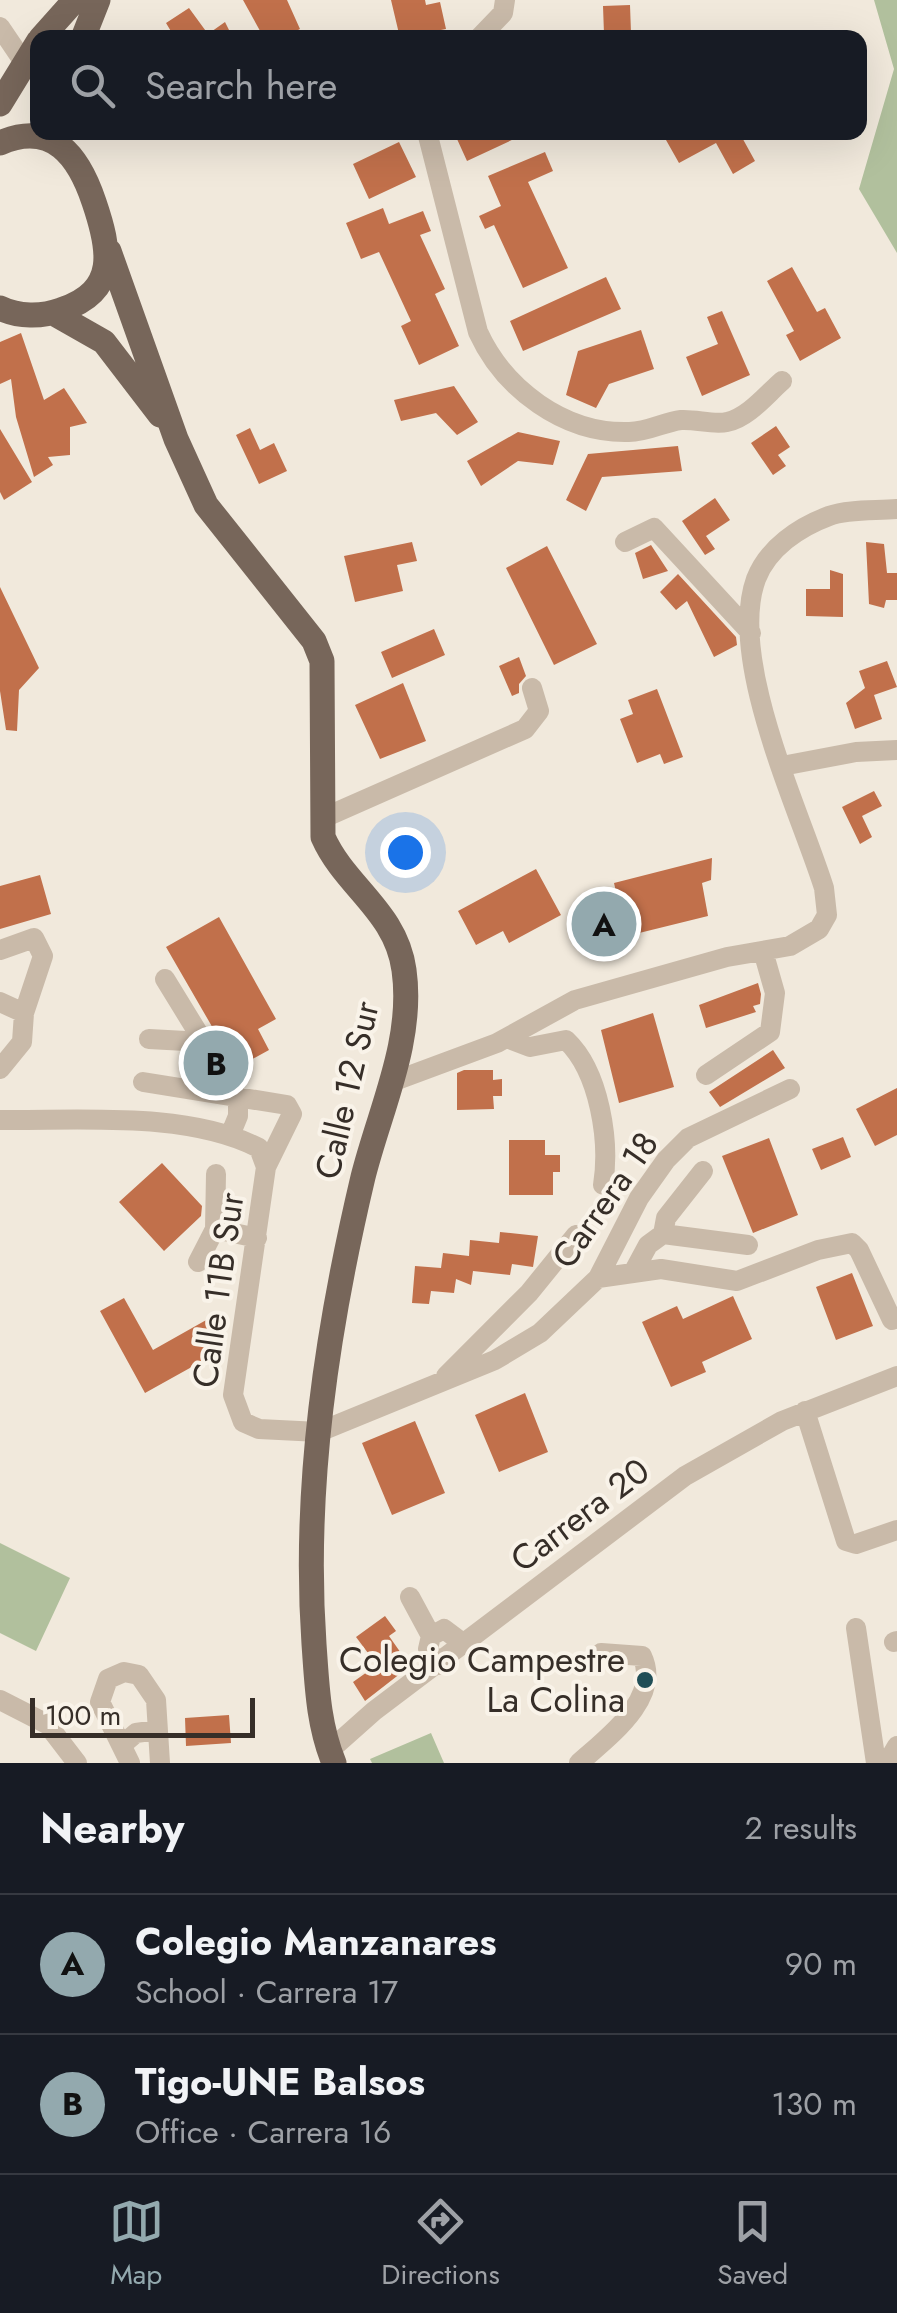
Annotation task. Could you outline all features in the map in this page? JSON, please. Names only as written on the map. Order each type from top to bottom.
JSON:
[{"type":"main road","points":[[49,30],[75,0]]},
{"type":"main road","points":[[86,30],[98,0]]},
{"type":"main road","points":[[0,104],[30,54]]},
{"type":"main road","points":[[0,144],[30,136]]},
{"type":"main road","points":[[53,140],[68,150],[85,175]]},
{"type":"main road","name":"Calle 12 Sur","points":[[78,140],[109,251],[176,439],[222,529],[301,619],[322,661],[321,819],[333,860],[381,910],[399,945],[406,987],[404,1030],[343,1260],[318,1432],[310,1588],[319,1713],[331,1757]]},
{"type":"main road","points":[[3,311],[54,313],[80,301],[96,287],[109,251]]},
{"type":"main road","name":"Calle 12 Sur","points":[[54,313],[78,323],[104,342],[176,439]]},
{"type":"street","points":[[487,30],[504,13],[505,0]]},
{"type":"street","points":[[0,26],[30,45]]},
{"type":"street","points":[[429,140],[478,332],[506,376],[538,402],[574,422],[629,432],[678,420],[726,422],[742,416],[782,381]]},
{"type":"street","points":[[392,1082],[507,1038],[575,1000],[688,967],[790,946],[819,929],[826,915],[824,888],[756,684],[751,633],[756,579],[775,549],[833,514],[897,509]]},
{"type":"street","points":[[625,542],[654,528],[751,633]]},
{"type":"street","points":[[321,819],[526,728],[539,710],[532,688]]},
{"type":"street","points":[[782,766],[856,752],[897,750]]},
{"type":"street","points":[[0,950],[30,938],[42,947],[43,956],[24,1013],[22,1042],[0,1069]]},
{"type":"street","points":[[706,1075],[770,1032],[775,993],[763,951]]},
{"type":"street","points":[[165,980],[238,1098],[238,1116],[230,1133]]},
{"type":"street","points":[[0,1002],[24,1013]]},
{"type":"street","points":[[507,1038],[530,1046],[566,1040],[574,1047],[591,1082],[602,1122],[607,1163],[603,1186]]},
{"type":"street","points":[[149,1039],[204,1042]]},
{"type":"street","points":[[142,1082],[238,1098]]},
{"type":"street","name":"Carrera 18","points":[[318,1432],[495,1360],[540,1333],[598,1278],[638,1198],[688,1138],[790,1088]]},
{"type":"street","name":"Calle 11B Sur","points":[[238,1098],[281,1102],[290,1110],[263,1158],[257,1238],[233,1395],[235,1409],[242,1422],[259,1429],[318,1432]]},
{"type":"street","points":[[0,1120],[196,1126],[230,1133],[263,1158]]},
{"type":"street","points":[[634,1271],[648,1245],[663,1234],[666,1218],[703,1172]]},
{"type":"street","points":[[198,1262],[215,1230],[219,1194],[216,1174]]},
{"type":"street","points":[[215,1230],[257,1238]]},
{"type":"street","points":[[663,1234],[748,1245]]},
{"type":"street","points":[[445,1378],[529,1293],[576,1235]]},
{"type":"street","points":[[598,1278],[661,1269],[737,1281],[818,1250],[852,1243],[892,1320]]},
{"type":"street","name":"Carrera 20","points":[[331,1757],[464,1644],[686,1476],[805,1411],[897,1376]]},
{"type":"street","points":[[805,1411],[846,1541],[856,1544],[897,1530]]},
{"type":"street","points":[[410,1596],[431,1636],[428,1649],[438,1665]]},
{"type":"street","points":[[856,1628],[876,1763]]},
{"type":"street","points":[[431,1636],[444,1629],[464,1644]]},
{"type":"street","points":[[579,1763],[630,1713],[646,1688],[649,1670],[642,1656],[601,1653]]},
{"type":"street","points":[[126,1754],[100,1702],[108,1679],[124,1672],[140,1675],[156,1700],[160,1763]]},
{"type":"street","points":[[0,1700],[47,1724],[77,1763]]},
{"type":"street","points":[[126,1754],[136,1732],[157,1730]]},
{"type":"street","points":[[887,1763],[897,1746]]},
{"type":"green space","points":[[874,0],[897,0],[897,253],[859,189],[894,69]]},
{"type":"green space","points":[[0,1543],[70,1578],[36,1651],[0,1633]]},
{"type":"green space","points":[[431,1733],[444,1763],[372,1763],[370,1759]]},
{"type":"building","points":[[243,0],[287,0],[300,29],[260,30]]},
{"type":"building","points":[[391,0],[425,0],[426,5],[440,2],[446,29],[398,30]]},
{"type":"building","points":[[630,5],[631,30],[604,30],[603,6]]},
{"type":"building","points":[[189,8],[205,30],[170,30],[166,23]]},
{"type":"building","points":[[457,140],[512,140],[467,161]]},
{"type":"building","points":[[666,140],[743,140],[755,161],[733,174],[716,143],[679,163]]},
{"type":"building","points":[[399,142],[416,177],[369,199],[353,164]]},
{"type":"building","points":[[545,152],[553,171],[528,182],[568,268],[523,288],[494,225],[485,229],[479,216],[501,206],[488,176]]},
{"type":"building","points":[[383,208],[389,224],[423,211],[431,231],[420,235],[445,289],[435,294],[459,346],[419,365],[401,326],[411,321],[379,252],[361,259],[346,223]]},
{"type":"building","points":[[792,267],[817,312],[825,308],[841,338],[800,361],[786,335],[794,331],[767,281]]},
{"type":"building","points":[[606,277],[621,309],[523,351],[510,321]]},
{"type":"building","points":[[722,311],[750,375],[702,396],[686,357],[718,344],[707,317]]},
{"type":"building","points":[[641,330],[654,369],[609,384],[596,408],[566,395],[578,351]]},
{"type":"building","points":[[21,333],[44,400],[64,388],[87,423],[70,427],[70,455],[48,457],[53,465],[34,477],[16,417],[11,379],[0,384],[0,342]]},
{"type":"building","points":[[454,386],[478,422],[457,435],[436,413],[401,421],[394,400]]},
{"type":"building","points":[[776,426],[790,447],[778,455],[786,466],[773,475],[751,443]]},
{"type":"building","points":[[250,428],[260,450],[274,443],[287,471],[259,484],[236,435]]},
{"type":"building","points":[[0,429],[32,482],[4,500],[0,492]]},
{"type":"building","points":[[518,432],[560,441],[553,465],[518,461],[481,486],[467,461]]},
{"type":"building","points":[[678,446],[682,471],[602,477],[586,511],[566,500],[588,454]]},
{"type":"building","points":[[715,498],[730,520],[706,536],[715,549],[705,555],[682,521]]},
{"type":"building","points":[[412,542],[417,561],[397,565],[403,591],[355,602],[344,556]]},
{"type":"building","points":[[866,542],[884,544],[887,573],[897,573],[897,600],[886,600],[884,608],[869,604]]},
{"type":"building","points":[[651,545],[668,571],[643,579],[635,553]]},
{"type":"building","points":[[547,546],[597,644],[554,665],[506,568]]},
{"type":"building","points":[[830,570],[843,574],[843,617],[806,616],[806,589],[830,589]]},
{"type":"building","points":[[678,574],[736,637],[737,645],[714,657],[687,601],[676,610],[660,592]]},
{"type":"building","points":[[0,587],[39,668],[19,690],[17,731],[6,730],[0,691]]},
{"type":"building","points":[[434,629],[445,655],[392,678],[381,652]]},
{"type":"building","points":[[519,657],[526,676],[519,684],[519,693],[512,696],[499,666]]},
{"type":"building","points":[[887,661],[897,687],[874,695],[882,719],[855,729],[846,703],[865,688],[859,671]]},
{"type":"building","points":[[403,683],[426,741],[380,759],[355,705]]},
{"type":"building","points":[[657,689],[683,757],[664,764],[660,754],[637,763],[620,719],[633,714],[628,700]]},
{"type":"building","points":[[874,791],[882,806],[862,816],[872,837],[860,844],[842,807]]},
{"type":"building","points":[[712,858],[711,880],[702,883],[708,916],[627,936],[623,904],[619,905],[614,883]]},
{"type":"building","points":[[536,869],[561,915],[509,943],[503,931],[476,945],[458,911]]},
{"type":"building","points":[[40,875],[51,914],[0,929],[0,886]]},
{"type":"building","points":[[219,917],[276,1019],[258,1029],[269,1050],[236,1068],[166,947]]},
{"type":"building","points":[[758,983],[761,994],[760,1004],[753,1006],[756,1012],[706,1028],[699,1005]]},
{"type":"building","points":[[653,1013],[674,1087],[619,1103],[601,1030]]},
{"type":"building","points":[[773,1050],[785,1068],[720,1107],[709,1092]]},
{"type":"building","points":[[493,1070],[493,1080],[502,1079],[502,1096],[493,1096],[494,1109],[457,1110],[457,1073]]},
{"type":"building","points":[[897,1088],[897,1135],[875,1146],[856,1109]]},
{"type":"building","points":[[843,1137],[851,1157],[821,1170],[812,1149]]},
{"type":"building","points":[[769,1138],[798,1215],[753,1233],[722,1156]]},
{"type":"building","points":[[509,1140],[545,1140],[545,1155],[560,1155],[560,1172],[553,1172],[553,1195],[509,1195]]},
{"type":"building","points":[[162,1163],[202,1206],[201,1216],[164,1251],[119,1202]]},
{"type":"building","points":[[500,1232],[538,1236],[533,1267],[512,1264],[510,1275],[473,1271],[471,1285],[456,1279],[454,1293],[431,1291],[429,1304],[412,1303],[415,1266],[441,1268],[443,1253],[469,1256],[470,1240],[499,1243]]},
{"type":"building","points":[[852,1273],[873,1326],[836,1340],[816,1287]]},
{"type":"building","points":[[733,1296],[752,1339],[702,1362],[706,1372],[671,1387],[642,1322],[677,1306],[683,1319]]},
{"type":"building","points":[[124,1298],[153,1350],[208,1319],[224,1349],[145,1393],[100,1311]]},
{"type":"building","points":[[525,1393],[548,1452],[499,1472],[475,1415]]},
{"type":"building","points":[[415,1421],[445,1493],[392,1515],[362,1443]]},
{"type":"building","points":[[385,1616],[396,1631],[389,1636],[410,1666],[365,1701],[353,1682],[377,1665],[356,1637]]},
{"type":"building","points":[[229,1715],[231,1743],[186,1746],[185,1718]]},
{"type":"place","name":"Colegio Manzanares","points":[[604,924]]},
{"type":"place","name":"Tigo-UNE Balsos","points":[[216,1063]]},
{"type":"place","name":"Colegio Campestre La Colina","points":[[645,1680]]}]
